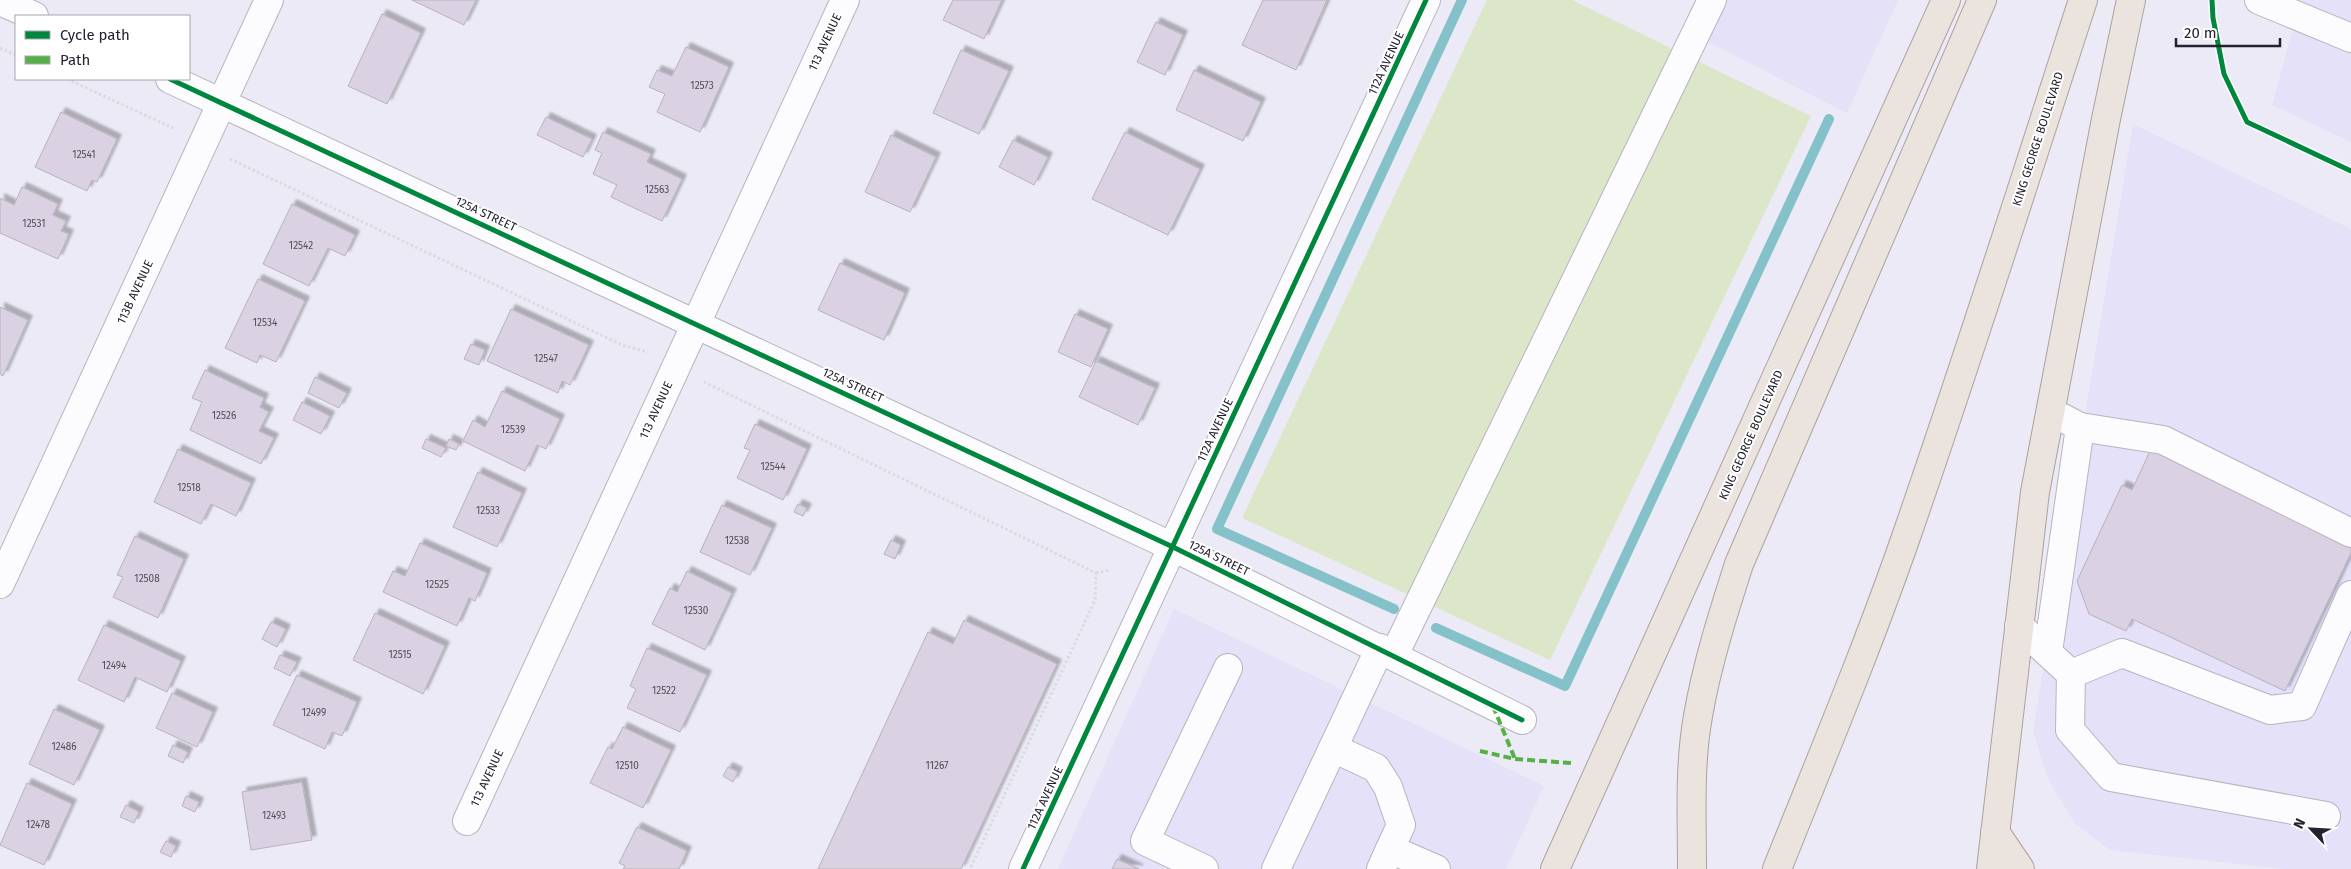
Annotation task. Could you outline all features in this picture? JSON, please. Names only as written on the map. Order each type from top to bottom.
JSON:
[{"type":"main road","name":"KING GEORGE BOULEVARD","points":[[1555,869],[1946,0]]},
{"type":"main road","points":[[1692,869],[1692,791],[1698,717],[1714,642],[1739,564],[1982,0]]},
{"type":"main road","name":"KING GEORGE BOULEVARD","points":[[1777,869],[1842,707],[1906,538],[2083,0]]},
{"type":"main road","points":[[1991,869],[2035,492],[2131,0]]},
{"type":"main road","points":[[1996,832],[2020,869]]},
{"type":"street","name":"113B AVENUE","points":[[0,584],[269,0]]},
{"type":"street","name":"113 AVENUE","points":[[467,821],[845,0]]},
{"type":"street","name":"112A AVENUE","points":[[1023,869],[1426,0]]},
{"type":"street","points":[[1276,869],[1333,748],[1388,652],[1712,0]]},
{"type":"street","points":[[2259,0],[2351,38]]},
{"type":"street","points":[[0,1],[32,15]]},
{"type":"street","name":"125A STREET","points":[[172,80],[696,322],[1173,547],[1522,720]]},
{"type":"street","points":[[2050,412],[2080,427],[2163,440],[2351,533]]},
{"type":"street","points":[[2048,652],[2080,427]]},
{"type":"street","points":[[2071,674],[2122,653],[2270,710],[2302,706],[2351,595]]},
{"type":"street","points":[[2019,626],[2071,674],[2070,730],[2111,777],[2326,816]]},
{"type":"street","points":[[1204,869],[1145,841],[1228,668]]},
{"type":"street","points":[[1333,748],[1376,768],[1388,786],[1401,825],[1386,859],[1436,869]]},
{"type":"path","points":[[0,48],[15,55]]},
{"type":"path","points":[[69,80],[178,130]]},
{"type":"path","points":[[221,155],[622,345],[648,352]]},
{"type":"path","points":[[703,382],[1096,573],[1110,570]]},
{"type":"path","points":[[970,869],[1095,600],[1096,573]]},
{"type":"shaded area","points":[[1696,0],[1898,0],[1847,113],[1683,29]]},
{"type":"shaded area","points":[[2301,0],[2351,0],[2351,142],[2272,105]]},
{"type":"shaded area","points":[[2133,124],[2351,229],[2351,869],[2285,869],[2110,850],[2075,824],[2048,779],[2033,731]]},
{"type":"shaded area","points":[[1174,609],[1544,786],[1506,869],[1058,869]]},
{"type":"green space","points":[[1487,0],[1572,0],[1811,116],[1550,660],[1242,518]]},
{"type":"building","points":[[412,0],[476,0],[464,25]]},
{"type":"building","points":[[953,0],[1002,0],[984,39],[943,20]]},
{"type":"building","points":[[1263,0],[1327,0],[1296,70],[1242,45]]},
{"type":"building","points":[[382,14],[421,33],[387,104],[348,86]]},
{"type":"building","points":[[1156,22],[1183,35],[1165,75],[1137,62]]},
{"type":"building","points":[[686,47],[729,67],[700,132],[657,112],[665,94],[649,87],[657,70],[672,76]]},
{"type":"building","points":[[961,50],[1009,71],[979,134],[933,113]]},
{"type":"building","points":[[1194,70],[1261,102],[1243,141],[1176,110]]},
{"type":"building","points":[[61,112],[117,139],[97,182],[92,180],[87,191],[35,167]]},
{"type":"building","points":[[546,117],[592,139],[583,157],[537,135]]},
{"type":"building","points":[[603,132],[651,154],[647,162],[682,179],[662,221],[611,197],[617,185],[593,174],[602,153],[595,150]]},
{"type":"building","points":[[1125,132],[1200,169],[1168,235],[1092,199]]},
{"type":"building","points":[[891,135],[936,157],[910,212],[865,192]]},
{"type":"building","points":[[1013,140],[1048,157],[1034,185],[999,167]]},
{"type":"building","points":[[22,187],[58,204],[53,215],[66,221],[61,231],[69,234],[58,259],[0,233],[0,198],[14,205]]},
{"type":"building","points":[[292,204],[355,235],[345,256],[328,248],[309,286],[263,264]]},
{"type":"building","points":[[840,263],[905,293],[884,340],[818,310]]},
{"type":"building","points":[[258,279],[305,301],[276,362],[260,355],[257,363],[225,348]]},
{"type":"building","points":[[0,307],[28,320],[3,376],[0,374]]},
{"type":"building","points":[[511,309],[589,345],[570,385],[562,381],[558,393],[487,361]]},
{"type":"building","points":[[1075,314],[1108,329],[1091,367],[1058,352]]},
{"type":"building","points":[[471,344],[485,350],[479,365],[464,359]]},
{"type":"building","points":[[1096,361],[1155,388],[1138,425],[1079,397]]},
{"type":"building","points":[[205,370],[264,398],[260,407],[269,412],[259,431],[274,438],[261,464],[190,430],[202,402],[192,398]]},
{"type":"building","points":[[315,377],[347,393],[339,408],[308,393]]},
{"type":"building","points":[[502,391],[560,419],[546,449],[537,445],[525,471],[463,441],[473,420],[485,427]]},
{"type":"building","points":[[302,402],[330,416],[321,434],[293,420]]},
{"type":"building","points":[[755,424],[807,449],[783,500],[737,478],[750,450],[744,448]]},
{"type":"building","points":[[426,439],[446,448],[441,457],[422,448]]},
{"type":"building","points":[[449,439],[459,444],[456,450],[446,446]]},
{"type":"building","points":[[178,449],[251,483],[236,516],[211,504],[201,524],[154,502]]},
{"type":"building","points":[[2151,449],[2351,544],[2351,553],[2285,691],[2132,619],[2126,631],[2089,614],[2077,581],[2122,485],[2132,490]]},
{"type":"building","points":[[478,472],[522,493],[497,547],[453,527]]},
{"type":"building","points":[[798,504],[807,508],[803,516],[794,512]]},
{"type":"building","points":[[722,505],[772,528],[750,575],[700,552]]},
{"type":"building","points":[[135,536],[184,559],[158,618],[113,597],[123,577],[117,575]]},
{"type":"building","points":[[891,540],[901,545],[895,559],[884,554]]},
{"type":"building","points":[[420,543],[487,573],[475,601],[469,598],[457,626],[383,592],[393,571],[405,576]]},
{"type":"building","points":[[687,571],[732,593],[705,650],[652,624],[670,588],[677,592]]},
{"type":"building","points":[[375,613],[445,646],[423,694],[353,660]]},
{"type":"building","points":[[964,620],[1057,664],[961,869],[818,869],[928,632],[953,644]]},
{"type":"building","points":[[271,622],[286,629],[277,647],[262,639]]},
{"type":"building","points":[[104,625],[181,661],[167,692],[135,677],[124,702],[78,680]]},
{"type":"building","points":[[647,648],[707,675],[680,732],[627,708],[636,689],[630,686]]},
{"type":"building","points":[[280,655],[297,662],[290,676],[274,668]]},
{"type":"building","points":[[297,675],[357,702],[342,736],[332,732],[325,749],[273,725]]},
{"type":"building","points":[[172,693],[213,712],[197,747],[156,728]]},
{"type":"building","points":[[54,709],[100,730],[74,785],[29,764]]},
{"type":"building","points":[[623,727],[671,750],[643,808],[590,783],[608,747],[612,749]]},
{"type":"building","points":[[173,745],[188,752],[183,763],[168,756]]},
{"type":"building","points":[[728,767],[738,772],[733,782],[723,776]]},
{"type":"building","points":[[302,782],[312,840],[251,850],[242,792]]},
{"type":"building","points":[[27,783],[72,804],[44,865],[0,845]]},
{"type":"building","points":[[186,796],[199,802],[195,812],[182,806]]},
{"type":"building","points":[[126,805],[139,812],[134,823],[120,817]]},
{"type":"building","points":[[637,827],[687,851],[679,869],[623,869],[625,866],[619,863]]},
{"type":"building","points":[[166,841],[176,846],[171,857],[160,852]]},
{"type":"building","points":[[1117,859],[1139,869],[1112,869]]},
{"type":"waterway","points":[[1394,609],[1217,529],[1462,0]]},
{"type":"waterway","points":[[1436,628],[1565,686],[1829,119]]},
{"type":"marked path","points":[[1493,706],[1515,759]]},
{"type":"marked path","points":[[1480,751],[1515,759],[1571,763]]},
{"type":"cycle path","points":[[1023,869],[1426,0]]},
{"type":"cycle path","points":[[2212,0],[2213,18],[2224,74],[2247,122],[2351,171]]},
{"type":"cycle path","points":[[172,80],[1173,547],[1522,720]]}]
